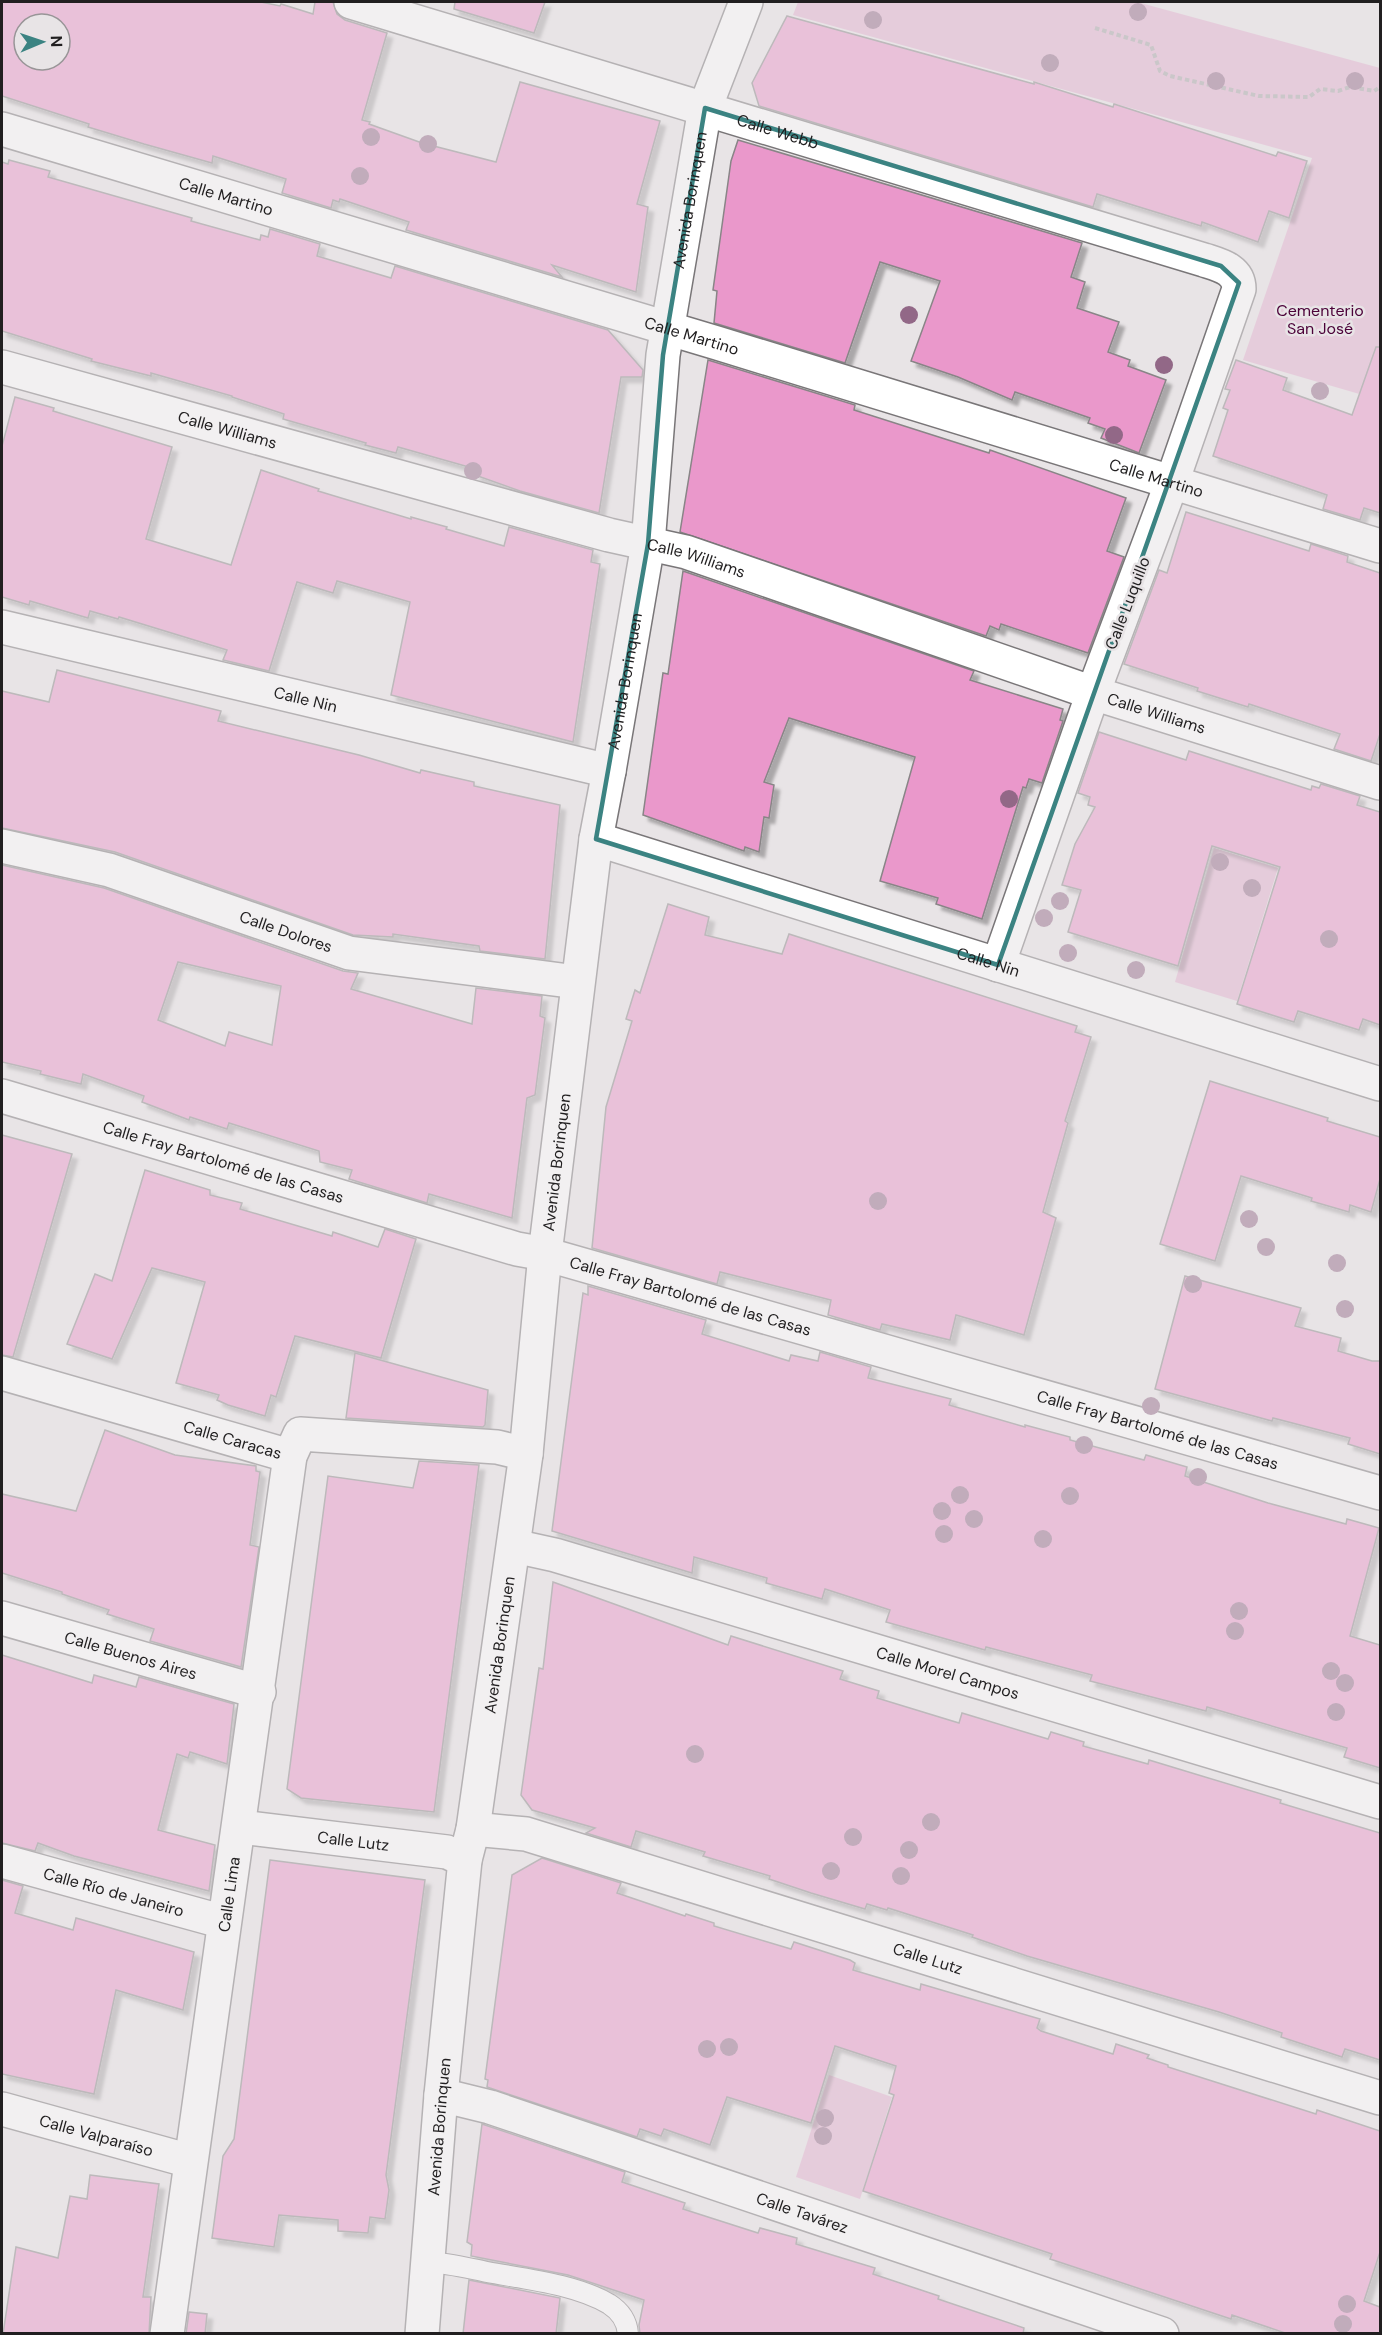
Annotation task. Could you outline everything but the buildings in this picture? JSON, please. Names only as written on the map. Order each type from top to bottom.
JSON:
[{"type":"street","name":"Calle Webb","points":[[351,2],[1204,261]]},
{"type":"street","name":"Avenida Borinquen","points":[[422,2334],[441,2095],[465,1860],[473,1828],[526,1454],[545,1254],[596,839],[648,544],[667,328],[705,108],[746,2]]},
{"type":"street","name":"Calle Martino","points":[[2,129],[667,328],[1380,546]]},
{"type":"street","name":"Calle Luquillo","points":[[998,965],[1093,693],[1172,482],[1239,289],[1239,283],[1233,272],[1204,261]]},
{"type":"street","name":"Calle Williams","points":[[2,367],[598,532],[686,552],[1093,693],[1380,783]]},
{"type":"street","name":"Calle Nin","points":[[2,627],[609,771]]},
{"type":"street","name":"Calle Nin","points":[[596,839],[1380,1084]]},
{"type":"street","name":"Calle Dolores","points":[[2,846],[109,870],[349,953],[577,982]]},
{"type":"street","name":"Calle Fray Bartolomé de las Casas","points":[[2,1096],[517,1249],[545,1254],[1380,1493]]},
{"type":"street","name":"Calle Caracas","points":[[2,1373],[290,1456],[300,1434],[497,1447],[526,1454]]},
{"type":"street","name":"Calle Lima","points":[[167,2334],[224,1922],[259,1692],[290,1456]]},
{"type":"street","name":"Calle Morel Campos","points":[[514,1546],[566,1559],[1380,1802]]},
{"type":"street","name":"Calle Buenos Aires","points":[[2,1618],[259,1692]]},
{"type":"street","name":"Calle Lutz","points":[[240,1827],[447,1852],[465,1860]]},
{"type":"street","name":"Calle Lutz","points":[[473,1828],[526,1834],[1380,2098]]},
{"type":"street","name":"Calle Río de Janeiro","points":[[2,1861],[224,1922]]},
{"type":"street","name":"Calle Tavárez","points":[[441,2095],[490,2107],[1162,2334]]},
{"type":"street","name":"Calle Valparaíso","points":[[2,2109],[190,2161]]},
{"type":"lane","points":[[427,2262],[519,2277],[608,2303],[622,2315],[628,2326],[628,2334]]},
{"type":"path","points":[[1095,28],[1151,45],[1160,71],[1170,76],[1259,96],[1309,97],[1320,89],[1338,91],[1350,87],[1374,91],[1380,87]]},
{"type":"highlighted area","points":[[705,108],[1221,266],[1239,283],[998,965],[596,839],[648,544],[663,355]]},
{"type":"green space","name":"Cementerio San José","points":[[798,2],[1137,2],[1380,68],[1380,400],[1243,360],[1312,158],[793,15]]},
{"type":"green space","points":[[1214,848],[1278,868],[1237,1001],[1175,982]]},
{"type":"green space","points":[[829,2075],[892,2097],[860,2199],[796,2177]]}]
